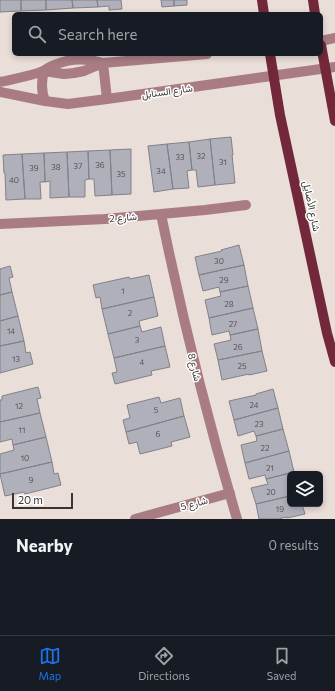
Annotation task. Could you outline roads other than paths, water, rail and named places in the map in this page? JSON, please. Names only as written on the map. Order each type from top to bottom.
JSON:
[{"type":"main road","points":[[262,0],[264,12]]},
{"type":"main road","points":[[313,0],[315,12]]},
{"type":"main road","points":[[323,50],[330,68],[335,121]]},
{"type":"main road","name":"شارع الأصايل","points":[[270,56],[282,122],[327,333],[335,362]]},
{"type":"street","points":[[323,41],[335,38]]},
{"type":"street","points":[[0,82],[44,71],[52,65],[72,60],[83,59],[103,63],[184,56]]},
{"type":"street","points":[[103,63],[106,99]]},
{"type":"street","name":"شارع السنابل","points":[[0,92],[45,102],[68,104],[330,68]]},
{"type":"street","points":[[44,71],[41,86],[45,102]]},
{"type":"street","name":"شارع 2","points":[[0,224],[105,219],[246,205]]},
{"type":"street","name":"شارع 8","points":[[160,214],[192,354],[237,519]]},
{"type":"street","name":"شارع 5","points":[[135,519],[230,493]]}]
